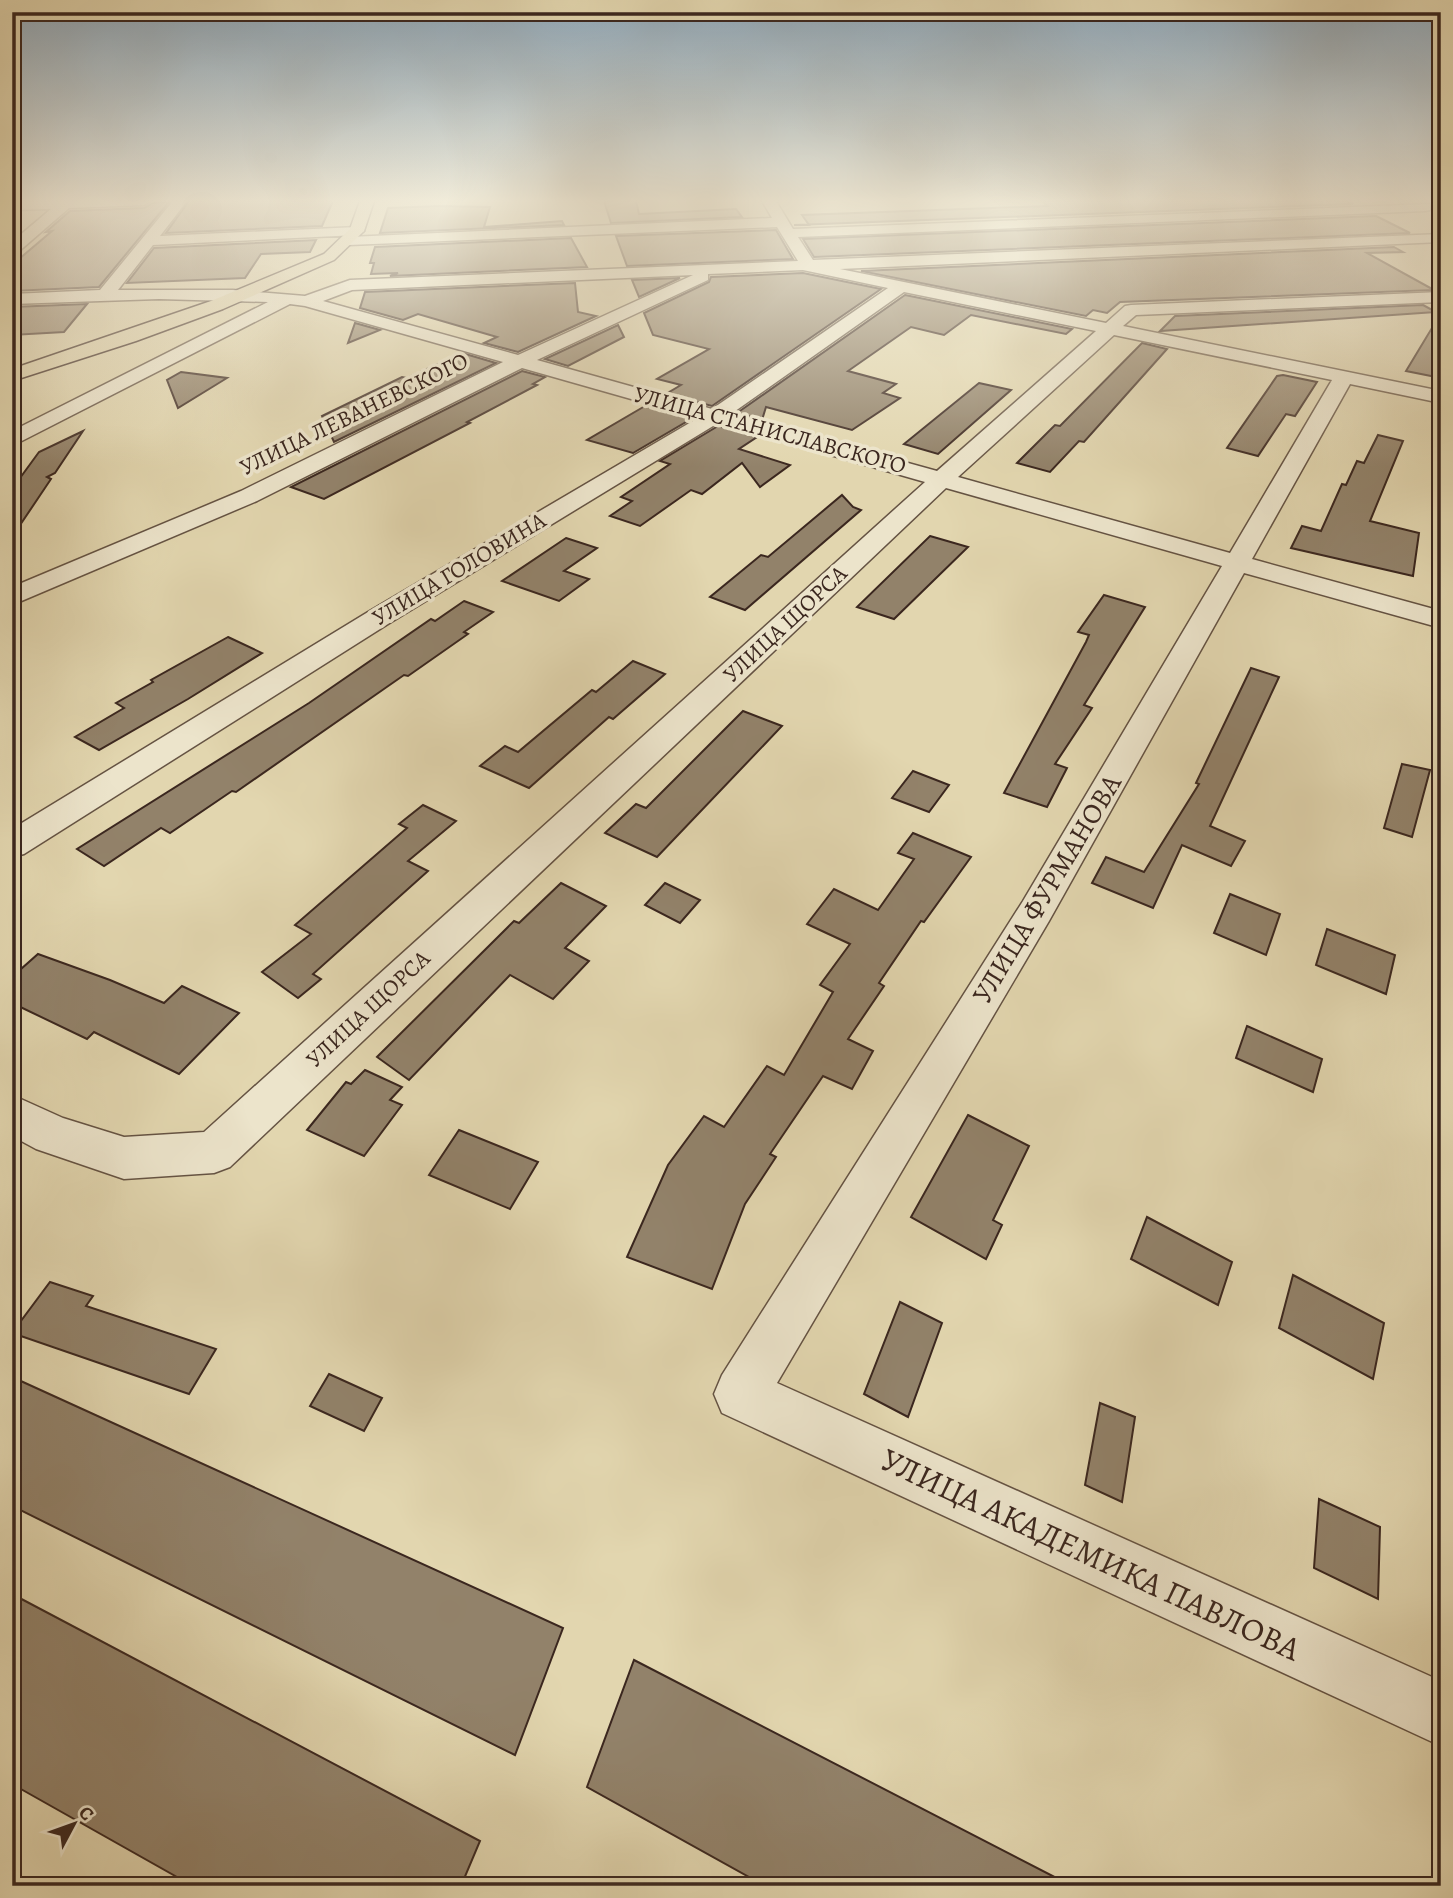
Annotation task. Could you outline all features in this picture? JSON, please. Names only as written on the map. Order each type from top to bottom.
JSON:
[{"type":"main road","points":[[12,375],[130,337],[256,290]]},
{"type":"street","points":[[105,295],[109,290]]},
{"type":"street","points":[[12,440],[297,300],[334,290]]},
{"type":"street","name":"УЛИЦА ЛЕВАНЕВСКОГО","points":[[12,597],[248,496],[518,362],[676,290]]},
{"type":"street","name":"УЛИЦА ГОЛОВИНА","points":[[12,845],[378,618],[715,415],[896,290]]},
{"type":"street","points":[[912,290],[1441,397]]},
{"type":"street","name":"УЛИЦА СТАНИСЛАВСКОГО","points":[[12,299],[248,293],[297,300],[943,478],[1441,620]]},
{"type":"street","name":"УЛИЦА ЩОРСА","points":[[12,1114],[52,1135],[124,1157],[214,1152],[943,478],[1131,310],[1441,297]]},
{"type":"street","name":"УЛИЦА ФУРМАНОВА","points":[[741,1394],[1036,911],[1344,377]]},
{"type":"street","name":"УЛИЦА АКАДЕМИКА ПАВЛОВА","points":[[741,1394],[1441,1714]]},
{"type":"building","points":[[576,290],[578,312],[596,316],[518,352],[484,343],[497,337],[418,314],[403,320],[360,308],[365,292]]},
{"type":"building","points":[[636,290],[655,290],[639,297]]},
{"type":"building","points":[[693,290],[880,290],[712,406],[666,394],[681,385],[657,379],[709,349],[653,335],[644,313]]},
{"type":"building","points":[[954,290],[1434,290],[1120,302],[1107,313],[1093,310],[1086,316]]},
{"type":"building","points":[[905,295],[1072,329],[1066,334],[971,315],[944,335],[911,327],[848,371],[896,384],[883,393],[900,398],[852,430],[766,407],[762,420],[737,413]]},
{"type":"building","points":[[87,304],[64,332],[12,335],[12,307]]},
{"type":"building","points":[[1423,305],[1436,312],[1160,331],[1175,316]]},
{"type":"building","points":[[1441,313],[1441,378],[1406,371]]},
{"type":"building","points":[[355,323],[380,330],[348,343]]},
{"type":"building","points":[[618,325],[624,337],[568,366],[545,359]]},
{"type":"building","points":[[1142,343],[1167,349],[1084,442],[1079,441],[1050,472],[1017,463],[1055,425],[1060,426]]},
{"type":"building","points":[[462,353],[496,363],[334,442],[322,416],[402,377],[407,378]]},
{"type":"building","points":[[522,371],[545,377],[533,384],[537,385],[467,422],[470,423],[324,499],[291,487]]},
{"type":"building","points":[[181,372],[227,378],[178,408],[167,380]]},
{"type":"building","points":[[1277,376],[1317,382],[1295,416],[1286,414],[1258,456],[1227,448]]},
{"type":"building","points":[[979,383],[1011,390],[938,454],[904,444]]},
{"type":"building","points":[[645,406],[691,419],[633,453],[587,440]]},
{"type":"building","points":[[718,426],[757,437],[739,449],[790,465],[760,487],[742,463],[702,494],[691,490],[640,526],[610,516],[632,501],[621,497],[670,464],[660,461]]},
{"type":"building","points":[[83,431],[55,473],[47,477],[51,479],[12,537],[12,489],[39,452]]},
{"type":"building","points":[[1378,435],[1403,441],[1370,521],[1419,533],[1413,576],[1291,548],[1302,526],[1321,531],[1342,484],[1346,485],[1357,461],[1364,463]]},
{"type":"building","points":[[842,495],[853,507],[861,510],[745,610],[710,597],[761,555],[768,557]]},
{"type":"building","points":[[930,536],[968,547],[894,619],[857,607]]},
{"type":"building","points":[[566,538],[597,548],[564,571],[589,579],[559,601],[502,581]]},
{"type":"building","points":[[1104,595],[1145,607],[1084,705],[1092,708],[1055,764],[1067,768],[1047,807],[1004,793],[1086,642],[1089,635],[1078,632]]},
{"type":"building","points":[[464,601],[493,612],[464,632],[468,634],[408,676],[404,675],[236,792],[232,791],[170,833],[161,828],[104,866],[77,849],[309,703],[431,619],[435,621]]},
{"type":"building","points":[[228,637],[262,653],[99,750],[75,737],[124,708],[116,703],[153,682],[151,680]]},
{"type":"building","points":[[633,661],[665,674],[613,719],[609,717],[529,788],[480,766],[505,746],[518,752],[592,690],[596,692]]},
{"type":"building","points":[[1251,668],[1279,677],[1210,826],[1245,841],[1231,866],[1182,845],[1153,908],[1092,883],[1106,857],[1144,872],[1199,784],[1196,783]]},
{"type":"building","points":[[743,711],[782,726],[657,857],[605,833],[636,804],[646,808]]},
{"type":"building","points":[[1402,764],[1430,770],[1412,837],[1384,828]]},
{"type":"building","points":[[913,771],[949,785],[929,812],[892,798]]},
{"type":"building","points":[[423,805],[456,821],[408,861],[428,871],[313,974],[321,979],[298,998],[262,972],[311,934],[295,925],[407,828],[399,824]]},
{"type":"building","points":[[913,833],[971,857],[924,922],[921,921],[879,983],[884,986],[848,1039],[873,1051],[852,1089],[823,1076],[770,1154],[776,1157],[745,1204],[712,1289],[627,1257],[668,1165],[704,1116],[724,1127],[767,1066],[784,1075],[833,992],[820,985],[850,944],[807,924],[834,889],[878,910],[914,859],[898,853]]},
{"type":"building","points":[[561,883],[606,906],[565,948],[589,961],[553,999],[510,975],[409,1080],[377,1057],[514,921],[519,923]]},
{"type":"building","points":[[665,883],[700,900],[680,923],[645,905]]},
{"type":"building","points":[[1230,894],[1280,914],[1266,955],[1214,933]]},
{"type":"building","points":[[1327,929],[1395,955],[1386,994],[1316,965]]},
{"type":"building","points":[[38,954],[164,1003],[182,986],[239,1013],[179,1074],[94,1032],[87,1039],[12,1003],[12,977]]},
{"type":"building","points":[[1247,1026],[1322,1059],[1313,1092],[1236,1058]]},
{"type":"building","points":[[365,1070],[402,1087],[390,1100],[402,1105],[364,1156],[307,1130],[346,1082],[351,1084]]},
{"type":"building","points":[[968,1115],[1029,1146],[993,1220],[1002,1225],[986,1259],[911,1217]]},
{"type":"building","points":[[459,1130],[538,1162],[510,1209],[429,1175]]},
{"type":"building","points":[[1147,1217],[1232,1262],[1218,1305],[1131,1259]]},
{"type":"building","points":[[1293,1275],[1384,1323],[1373,1379],[1279,1328]]},
{"type":"building","points":[[50,1282],[93,1296],[86,1306],[216,1349],[189,1394],[12,1333]]},
{"type":"building","points":[[900,1302],[942,1323],[908,1417],[864,1394]]},
{"type":"building","points":[[329,1374],[382,1398],[364,1431],[310,1406]]},
{"type":"building","points":[[12,1377],[563,1628],[515,1755],[12,1506]]},
{"type":"building","points":[[1100,1403],[1135,1417],[1122,1502],[1085,1485]]},
{"type":"building","points":[[1319,1499],[1380,1527],[1378,1599],[1314,1568]]},
{"type":"building","points":[[12,1594],[480,1841],[461,1886],[193,1886],[12,1784]]},
{"type":"building","points":[[634,1660],[1072,1886],[765,1886],[587,1787]]}]
